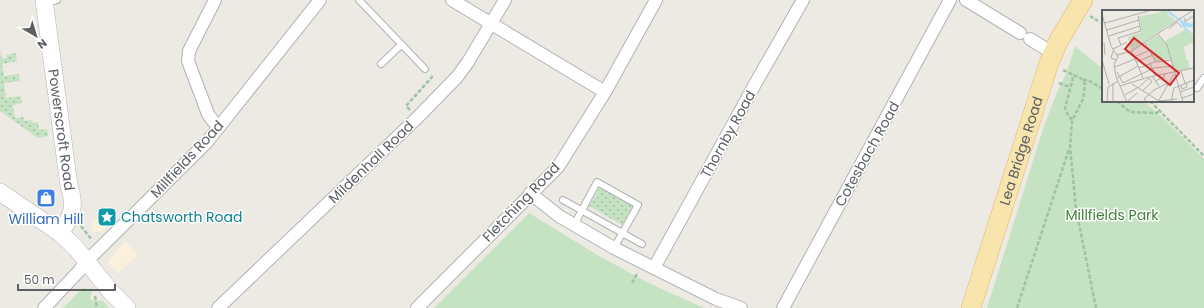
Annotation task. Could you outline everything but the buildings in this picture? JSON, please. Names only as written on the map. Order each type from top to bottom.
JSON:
[{"type":"main road","name":"Lea Bridge Road","points":[[971,308],[1053,53],[1083,0]]},
{"type":"street","points":[[215,0],[189,52],[188,60],[208,114],[212,121],[219,127]]},
{"type":"street","name":"Millfields Road","points":[[44,308],[111,237],[207,142],[320,0]]},
{"type":"street","points":[[452,0],[605,92]]},
{"type":"street","name":"Mildenhall Road","points":[[218,308],[458,77],[492,25],[505,0]]},
{"type":"street","name":"Fletching Road","points":[[416,308],[530,193],[558,167],[605,92],[656,0]]},
{"type":"street","name":"Thornby Road","points":[[654,268],[803,0]]},
{"type":"street","name":"Cotesbach Road","points":[[783,308],[950,0]]},
{"type":"street","points":[[966,0],[1053,53]]},
{"type":"street","name":"Powerscroft Road","points":[[49,2],[69,186],[73,202],[71,215],[60,233]]},
{"type":"street","points":[[0,192],[60,233],[88,261],[111,292],[127,308]]},
{"type":"street","points":[[530,193],[559,216],[614,248],[716,299],[741,308]]},
{"type":"lane","points":[[359,0],[425,69]]},
{"type":"lane","points":[[381,64],[401,45]]},
{"type":"lane","points":[[1197,88],[1204,78]]},
{"type":"lane","points":[[574,225],[597,182],[638,205],[614,248]]},
{"type":"lane","points":[[563,200],[642,244]]},
{"type":"path","points":[[1091,17],[1098,21]]},
{"type":"path","points":[[417,118],[406,106],[432,77],[425,69]]},
{"type":"path","points":[[1064,70],[1083,80],[1088,80],[1102,88]]},
{"type":"path","points":[[1072,121],[1065,108],[1074,74]]},
{"type":"path","points":[[1083,80],[1086,88],[1083,99],[1072,121],[1070,147],[1076,209],[1096,308]]},
{"type":"path","points":[[1058,83],[1070,87]]},
{"type":"path","points":[[1118,102],[1130,112],[1156,113],[1161,111]]},
{"type":"path","points":[[1151,102],[1204,156]]},
{"type":"path","points":[[1017,308],[1070,147]]},
{"type":"path","points":[[632,283],[636,276]]},
{"type":"path","points":[[95,295],[97,308]]},
{"type":"shaded area","points":[[114,215],[115,217],[102,231],[93,232],[91,220]]},
{"type":"shaded area","points":[[125,241],[138,254],[118,273],[109,265],[109,260]]},
{"type":"green space","name":"Millfields Park","points":[[1075,46],[1102,68],[1102,102],[1145,102],[1204,159],[1204,308],[987,308],[1043,129],[1068,69]]},
{"type":"green space","points":[[0,50],[2,59],[7,58],[6,55],[16,53],[17,61],[2,64],[4,76],[19,74],[20,81],[4,83],[6,98],[21,96],[22,103],[13,105],[15,118],[24,117],[25,121],[32,120],[33,123],[38,122],[39,130],[47,129],[48,136],[38,138],[0,111]]},
{"type":"green space","points":[[600,187],[633,206],[622,225],[589,206]]},
{"type":"green space","points":[[529,213],[599,256],[649,283],[704,308],[434,308]]},
{"type":"green space","points":[[83,288],[92,289],[90,300],[103,301],[109,308],[63,308]]},
{"type":"place","name":"William Hill","points":[[46,198]]},
{"type":"place","name":"Chatsworth Road","points":[[107,217]]}]
